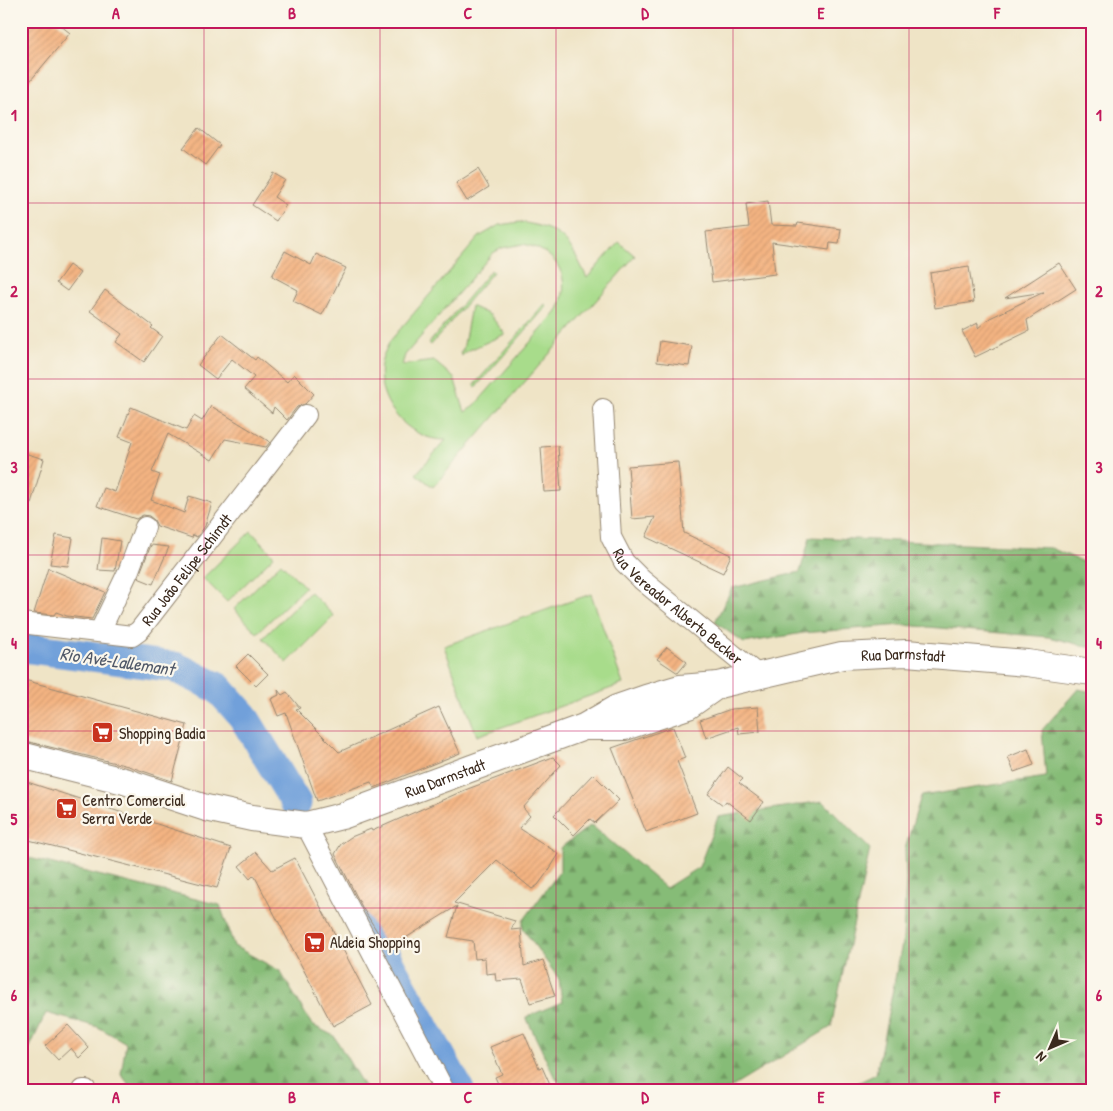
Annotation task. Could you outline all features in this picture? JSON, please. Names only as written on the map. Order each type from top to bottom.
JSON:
[{"type":"main road","name":"Rua Darmstadt","points":[[306,825],[342,816],[584,726],[625,727],[688,706],[718,685],[842,656],[906,653],[1027,663],[1092,672]]},
{"type":"main road","points":[[21,755],[124,781],[206,808],[252,818],[306,825]]},
{"type":"street","name":"Rua Vereador Alberto Becker","points":[[603,410],[611,537],[624,562],[642,580],[758,675]]},
{"type":"street","name":"Rua João Felipe Schimdt","points":[[21,623],[132,636],[139,631],[306,415]]},
{"type":"street","points":[[100,632],[129,570],[144,527]]},
{"type":"street","points":[[306,825],[444,1090]]},
{"type":"green space","points":[[520,222],[546,228],[555,233],[569,245],[587,278],[619,242],[635,256],[433,487],[416,474],[446,440],[418,433],[406,425],[396,414],[382,388],[380,374],[382,359],[390,341],[479,237],[499,225]],"holes":[[[523,244],[546,253],[560,269],[564,290],[556,313],[474,406],[465,412],[454,378],[434,361],[402,365],[405,355],[493,253],[502,248]]]},
{"type":"green space","points":[[491,270],[493,272],[431,345],[429,343]]},
{"type":"green space","points":[[545,304],[547,306],[476,387],[474,385]]},
{"type":"green space","points":[[471,306],[490,315],[505,334],[465,352],[462,356],[460,352],[463,350]]},
{"type":"green space","points":[[251,531],[274,556],[227,602],[203,578]]},
{"type":"green space","points":[[810,537],[1051,548],[1092,566],[1092,648],[1049,637],[903,625],[803,633],[744,643],[715,622],[732,588],[800,572]]},
{"type":"green space","points":[[281,563],[305,587],[257,633],[234,609]]},
{"type":"green space","points":[[310,592],[334,616],[287,663],[263,638]]},
{"type":"green space","points":[[591,594],[623,684],[477,736],[444,646]]},
{"type":"green space","points":[[1078,689],[1092,692],[1092,1090],[843,1090],[876,1074],[903,939],[906,880],[905,849],[921,796],[1046,777],[1042,730]]},
{"type":"green space","points":[[823,801],[870,849],[831,1027],[727,1090],[568,1090],[555,1078],[526,1017],[562,1002],[559,979],[523,929],[523,921],[560,871],[560,848],[591,825],[666,888],[699,867],[718,817]]},
{"type":"green space","points":[[21,856],[220,905],[234,946],[280,971],[312,1025],[334,1036],[366,1090],[133,1090],[121,1074],[126,1043],[98,1027],[46,1013],[21,1066]]},
{"type":"building","points":[[21,21],[55,21],[70,33],[21,92]]},
{"type":"building","points":[[199,128],[220,145],[205,165],[183,148]]},
{"type":"building","points":[[478,169],[489,187],[467,201],[456,183]]},
{"type":"building","points":[[273,173],[285,180],[274,197],[286,205],[276,221],[252,205]]},
{"type":"building","points":[[768,201],[771,225],[797,226],[798,223],[841,229],[839,244],[830,243],[829,250],[772,242],[775,274],[712,282],[706,232],[749,227],[746,204]]},
{"type":"building","points":[[285,251],[311,265],[316,254],[346,268],[322,315],[293,301],[298,290],[272,276]]},
{"type":"building","points":[[1059,263],[1076,289],[1027,320],[1029,331],[975,357],[962,331],[978,323],[978,328],[990,318],[1044,292],[1005,298]]},
{"type":"building","points":[[69,265],[80,273],[67,291],[56,283]]},
{"type":"building","points":[[969,267],[974,302],[935,308],[930,273]]},
{"type":"building","points":[[105,290],[153,326],[151,328],[162,336],[144,362],[116,342],[122,334],[90,311]]},
{"type":"building","points":[[222,334],[255,360],[257,357],[287,382],[294,374],[314,394],[305,404],[297,407],[287,420],[274,407],[272,413],[244,389],[254,377],[232,359],[216,379],[198,365]]},
{"type":"building","points":[[660,341],[692,346],[689,366],[657,362]]},
{"type":"building","points":[[211,406],[270,442],[266,447],[225,439],[212,460],[168,434],[152,472],[160,475],[151,500],[184,513],[189,496],[212,503],[205,526],[197,537],[193,535],[192,538],[157,526],[149,516],[143,515],[136,519],[97,506],[104,488],[115,492],[120,478],[132,442],[119,437],[131,407],[186,430],[194,416],[202,421]]},
{"type":"building","points":[[558,446],[561,491],[544,492],[541,447]]},
{"type":"building","points":[[21,452],[44,459],[25,524],[21,523]]},
{"type":"building","points":[[678,462],[684,533],[731,555],[723,573],[646,537],[655,517],[632,519],[628,466]]},
{"type":"building","points":[[56,535],[73,538],[68,566],[50,564]]},
{"type":"building","points":[[102,538],[120,541],[115,571],[98,570]]},
{"type":"building","points":[[151,545],[169,547],[153,584],[138,578]]},
{"type":"building","points":[[48,568],[105,592],[92,619],[67,616],[56,612],[54,615],[34,613]]},
{"type":"building","points":[[667,647],[687,662],[678,673],[657,659]]},
{"type":"building","points":[[248,654],[268,674],[256,686],[236,666]]},
{"type":"building","name":"Shopping Badia","points":[[21,679],[187,725],[172,781],[128,766],[21,740]]},
{"type":"building","points":[[278,690],[282,695],[287,692],[300,708],[296,709],[339,752],[439,707],[460,753],[374,788],[371,782],[317,801],[286,713],[278,716],[271,699],[279,695]]},
{"type":"building","points":[[758,707],[760,732],[739,734],[738,727],[706,738],[700,720],[731,709]]},
{"type":"building","points":[[673,727],[685,758],[677,761],[697,813],[646,832],[612,748]]},
{"type":"building","points":[[1028,749],[1034,765],[1014,772],[1008,757]]},
{"type":"building","points":[[553,757],[561,765],[523,808],[530,816],[519,828],[559,854],[549,870],[538,885],[532,889],[497,860],[454,903],[515,921],[511,930],[521,929],[524,966],[543,960],[555,996],[530,1003],[522,979],[496,981],[495,973],[486,974],[485,958],[475,959],[473,941],[448,937],[457,906],[388,949],[362,907],[335,854],[341,844],[351,837],[371,829],[372,831],[465,790]]},
{"type":"building","points":[[728,767],[743,779],[739,783],[764,802],[751,820],[726,801],[723,805],[708,794]]},
{"type":"building","points":[[593,774],[619,800],[595,823],[590,819],[574,835],[554,815]]},
{"type":"building","name":"Centro Comercial Serra Verde","points":[[21,780],[231,848],[217,888],[21,838]]},
{"type":"building","name":"Aldeia Shopping","points":[[256,852],[272,870],[295,858],[372,1005],[333,1026],[254,875],[250,879],[239,866]]},
{"type":"building","points":[[68,1025],[89,1048],[79,1058],[71,1048],[58,1060],[45,1046]]},
{"type":"building","points":[[524,1033],[539,1068],[542,1067],[550,1085],[538,1090],[501,1090],[495,1077],[502,1074],[490,1047]]},
{"type":"waterway","name":"Rio Avé‐Lallemant","points":[[21,647],[175,667],[218,688],[243,716],[296,803]]},
{"type":"waterway","name":"Rio Avé‐Lallemant","points":[[359,909],[459,1090]]},
{"type":"place","name":"Shopping Badia","points":[[103,733]]},
{"type":"place","name":"Centro Comercial Serra Verde","points":[[66,809]]},
{"type":"place","name":"Aldeia Shopping","points":[[314,942]]}]
